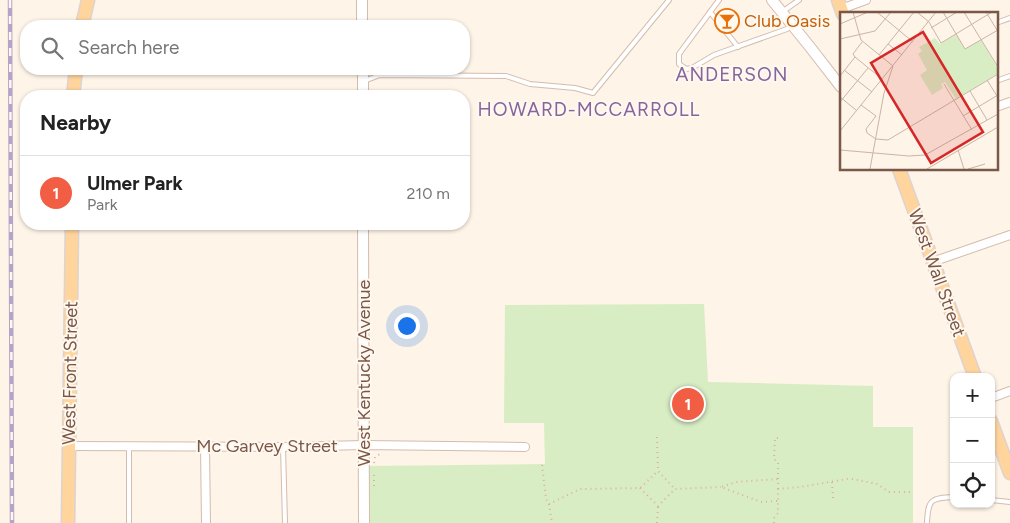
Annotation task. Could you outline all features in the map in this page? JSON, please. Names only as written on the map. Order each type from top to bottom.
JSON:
[{"type":"main road","points":[[83,20],[88,0]]},
{"type":"main road","points":[[74,90],[75,75]]},
{"type":"main road","name":"West Wall Street","points":[[899,170],[974,373]]},
{"type":"main road","name":"West Front Street","points":[[68,523],[72,230]]},
{"type":"main road","points":[[995,431],[1010,473]]},
{"type":"street","points":[[362,0],[362,20]]},
{"type":"street","points":[[772,0],[840,85]]},
{"type":"street","points":[[841,8],[866,0]]},
{"type":"street","points":[[363,75],[363,90]]},
{"type":"street","points":[[998,106],[1010,102]]},
{"type":"street","name":"West Kentucky Avenue","points":[[363,230],[364,523]]},
{"type":"street","points":[[932,262],[1010,235]]},
{"type":"street","points":[[995,397],[1010,391]]},
{"type":"street","name":"Mc Garvey Street","points":[[68,446],[284,447],[384,445],[525,447]]},
{"type":"street","points":[[205,447],[206,523]]},
{"type":"lane","points":[[363,82],[380,75],[506,76],[530,84],[575,88],[593,94],[669,0]]},
{"type":"lane","points":[[720,0],[679,54],[678,64],[686,70],[714,55],[787,29],[792,24]]},
{"type":"lane","points":[[782,12],[799,0]]},
{"type":"lane","points":[[710,12],[738,47]]},
{"type":"lane","points":[[998,22],[1010,18]]},
{"type":"lane","points":[[999,80],[1010,76]]},
{"type":"lane","points":[[128,446],[129,523]]},
{"type":"lane","points":[[284,447],[285,523]]},
{"type":"lane","points":[[927,523],[931,502],[936,498],[950,497]]},
{"type":"lane","points":[[995,500],[1010,502]]},
{"type":"path","points":[[657,437],[658,471],[675,489]]},
{"type":"path","points":[[774,523],[774,518],[778,513],[778,462],[774,459],[775,438],[781,438]]},
{"type":"path","points":[[374,466],[375,458],[384,453],[384,445]]},
{"type":"path","points":[[542,466],[546,499],[549,504],[552,523]]},
{"type":"path","points":[[374,471],[374,487]]},
{"type":"path","points":[[549,504],[580,489],[640,488],[658,471]]},
{"type":"path","points":[[657,523],[658,506],[675,489],[721,487],[736,482],[778,479]]},
{"type":"path","points":[[778,489],[800,488],[853,479],[878,484],[889,492],[912,492]]},
{"type":"path","points":[[832,482],[833,498]]},
{"type":"path","points":[[721,487],[762,502],[778,501]]},
{"type":"path","points":[[640,488],[658,506]]},
{"type":"green space","points":[[704,304],[708,382],[873,386],[873,427],[913,427],[913,523],[368,523],[368,466],[545,464],[544,423],[504,423],[505,305]]},
{"type":"railway","points":[[10,0],[12,523]]},
{"type":"place","name":"Club Oasis","points":[[727,21]]},
{"type":"place","name":"Ulmer Park","points":[[688,404]]},
{"type":"district","name":"ANDERSON","points":[[732,74]]},
{"type":"district","name":"HOWARD-MCCARROLL","points":[[589,109]]}]
